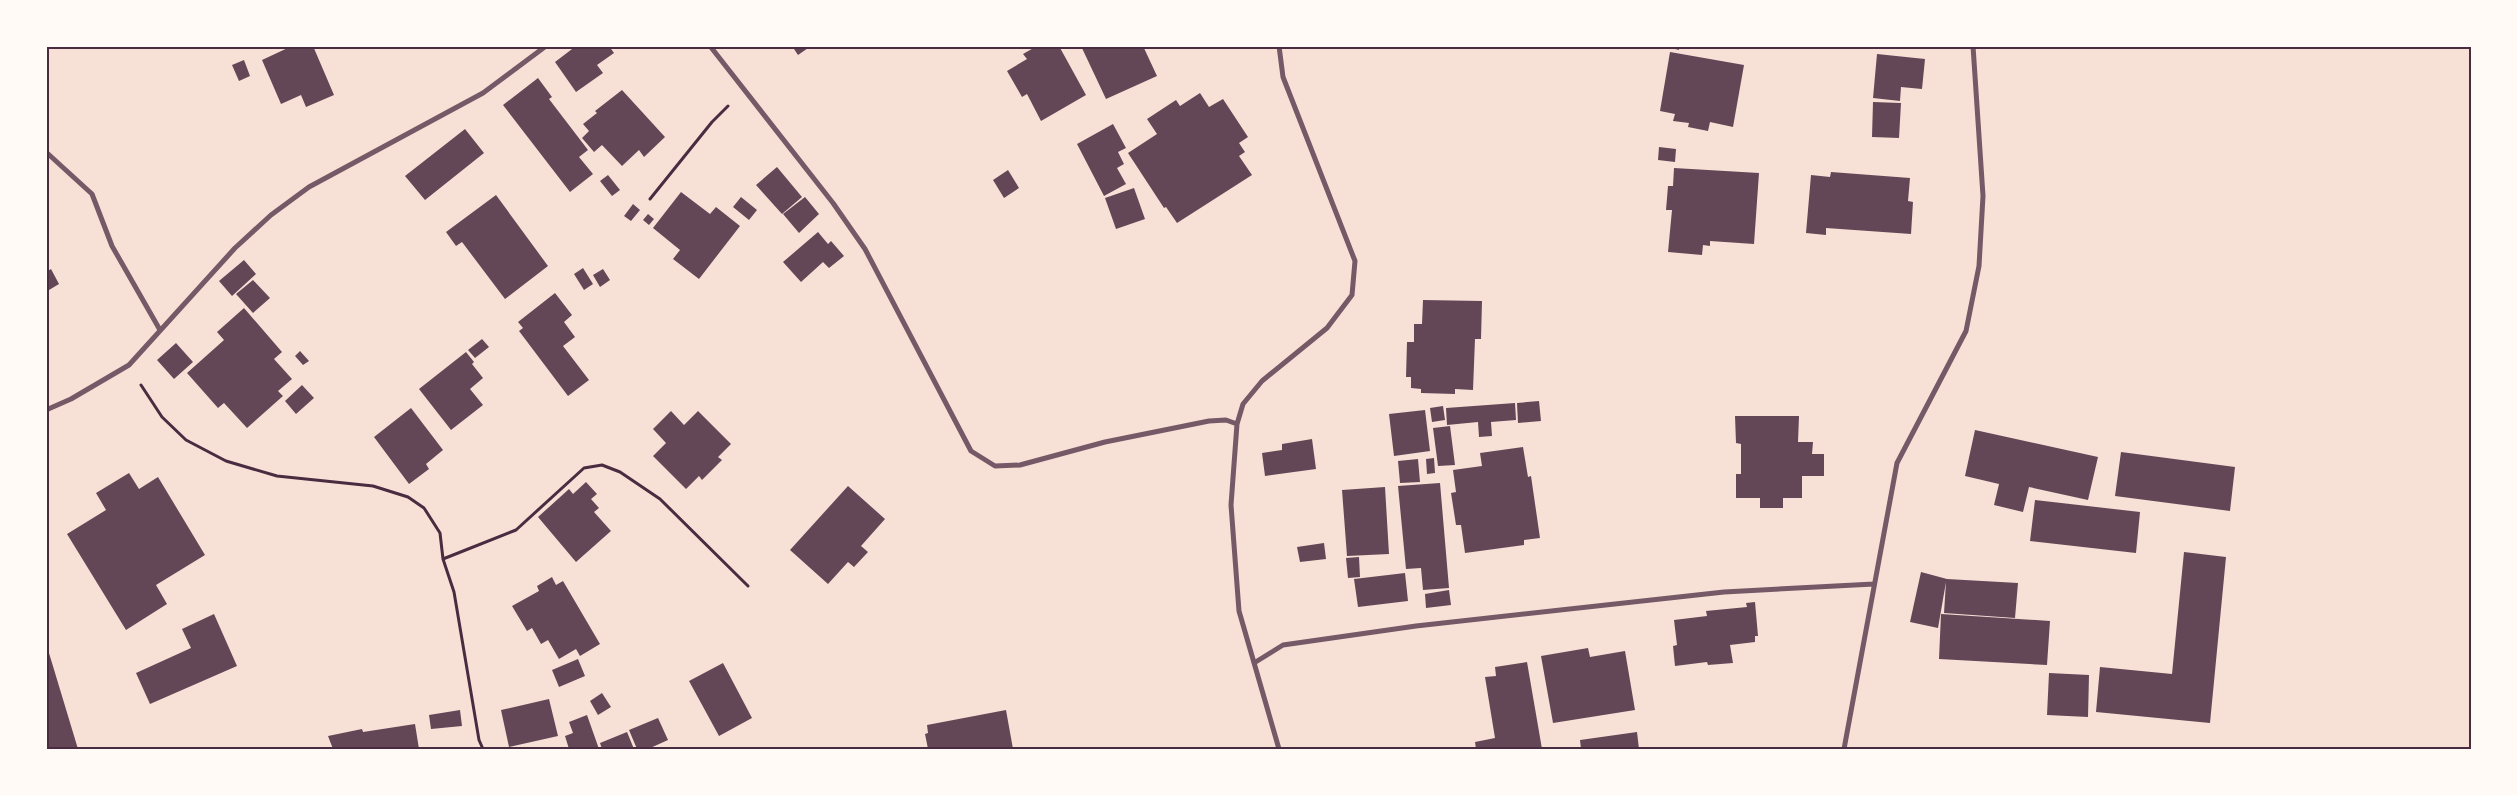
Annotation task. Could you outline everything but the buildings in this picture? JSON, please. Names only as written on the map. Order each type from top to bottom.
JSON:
[{"type":"street","points":[[46,410],[71,399],[128,365],[235,248],[271,215],[309,187],[483,93],[546,46]]},
{"type":"street","points":[[710,46],[833,203],[865,249],[972,452],[995,466],[1020,465],[1105,442],[1209,421],[1226,420],[1237,424]]},
{"type":"street","points":[[1279,46],[1283,76],[1355,261],[1352,295],[1327,328],[1262,381],[1243,404],[1237,424],[1231,505],[1239,611],[1279,749]]},
{"type":"street","points":[[1844,749],[1897,463],[1966,331],[1979,266],[1983,196],[1973,46]]},
{"type":"street","points":[[46,152],[92,194],[112,246],[160,330]]},
{"type":"street","points":[[1254,663],[1283,645],[1416,626],[1724,592],[1874,584]]},
{"type":"path","points":[[650,199],[712,122],[744,90]]},
{"type":"path","points":[[128,365],[168,422],[186,440],[226,461],[277,476],[373,486],[408,497],[424,508],[440,533],[443,560],[454,592],[479,740],[483,749]]},
{"type":"path","points":[[443,560],[516,530],[584,468],[602,465],[620,472],[660,499],[748,586]]}]
